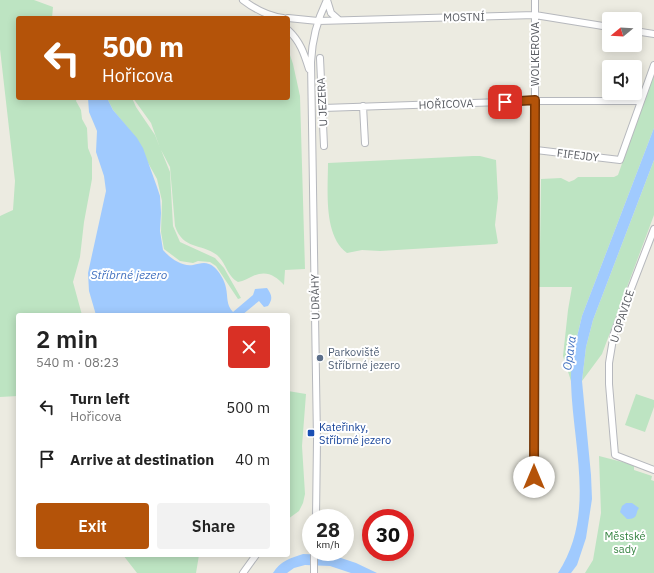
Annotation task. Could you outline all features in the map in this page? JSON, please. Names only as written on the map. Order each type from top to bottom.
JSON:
[{"type":"street","points":[[243,0],[252,7],[272,16]]},
{"type":"street","points":[[252,7],[254,0]]},
{"type":"street","points":[[327,0],[331,13],[340,20]]},
{"type":"street","name":"U DRÁHY","points":[[316,509],[318,440],[311,76],[313,39],[318,21],[327,0]]},
{"type":"street","name":"WOLKEROVA","points":[[533,493],[536,150],[535,0]]},
{"type":"street","name":"MOSTNÍ","points":[[318,21],[535,15],[602,26]]},
{"type":"street","points":[[290,18],[318,21]]},
{"type":"street","name":"U DRÁHY","points":[[290,32],[300,44],[311,76]]},
{"type":"street","points":[[642,32],[654,34]]},
{"type":"street","name":"U JEZERA","points":[[320,58],[324,146]]},
{"type":"street","points":[[642,101],[654,66]]},
{"type":"street","name":"HOŘICOVA","points":[[323,108],[535,100],[642,101]]},
{"type":"street","name":"FIFEJDY","points":[[536,150],[620,160],[642,101]]},
{"type":"street","points":[[363,106],[365,143]]},
{"type":"street","name":"U OPAVICE","points":[[654,229],[614,333],[610,356],[609,384],[615,455],[654,470]]},
{"type":"street","points":[[243,573],[255,557]]},
{"type":"street","points":[[314,561],[314,573]]},
{"type":"green space","points":[[0,0],[34,0],[53,7],[52,16],[16,16],[16,100],[76,100],[81,110],[82,119],[87,128],[88,148],[92,158],[92,179],[84,222],[80,257],[73,282],[81,313],[16,313],[16,396],[0,397],[0,216],[13,210],[15,181],[0,49]]},
{"type":"green space","points":[[290,55],[300,96],[305,269],[285,270],[284,285],[274,276],[262,273],[238,282],[229,274],[217,255],[211,251],[188,243],[183,239],[178,234],[175,226],[170,167],[161,150],[170,172],[173,226],[180,242],[215,258],[224,268],[241,298],[238,299],[216,266],[210,262],[198,261],[193,263],[180,261],[164,249],[161,232],[162,201],[157,179],[131,132],[113,110],[108,100],[133,100],[155,135],[160,148],[151,123],[134,100],[290,100]]},
{"type":"green space","points":[[654,72],[654,128],[582,316],[575,345],[571,381],[563,356],[572,287],[539,287],[541,179],[561,178],[569,182],[578,177],[614,177],[618,175]]},
{"type":"green space","points":[[473,156],[496,160],[498,198],[495,225],[498,243],[380,251],[362,250],[347,253],[339,245],[330,224],[328,211],[328,163]]},
{"type":"green space","points":[[654,160],[654,215],[602,354],[582,381],[586,347],[593,320]]},
{"type":"green space","points":[[290,391],[306,394],[302,446],[305,494],[299,511],[290,518]]},
{"type":"green space","points":[[636,394],[654,400],[654,407],[645,432],[625,425]]},
{"type":"green space","name":"Městské sady","points":[[599,456],[634,465],[634,470],[652,476],[651,480],[654,481],[654,573],[585,573],[593,560],[601,513]]},
{"type":"green space","points":[[125,557],[199,557],[196,573],[137,573]]},
{"type":"water","name":"Stříbrné jezero","points":[[88,100],[108,100],[113,110],[137,138],[143,148],[160,196],[160,231],[163,250],[173,259],[185,265],[206,263],[214,267],[224,282],[228,304],[233,312],[253,295],[255,289],[267,288],[271,297],[271,301],[268,306],[264,307],[259,301],[244,313],[95,313],[89,291],[88,273],[106,191],[104,176],[96,152],[97,131],[89,112]]},
{"type":"water","points":[[654,128],[654,160],[593,320],[586,347],[582,381],[592,499],[586,538],[577,565],[571,573],[558,573],[570,551],[576,528],[579,504],[580,480],[571,383],[574,349],[582,316]]},
{"type":"water","points":[[626,503],[632,503],[639,508],[635,517],[631,519],[627,519],[620,512],[622,506]]},
{"type":"water","points":[[302,554],[302,561],[350,561],[377,573],[351,573],[330,566],[305,565],[294,568],[287,573],[273,573],[282,563]]},
{"type":"place","name":"Parkoviště Stříbrné jezero","points":[[320,358]]},
{"type":"place","name":"Kateřinky, Stříbrné jezero","points":[[311,433]]},
{"type":"route","points":[[505,102],[535,100],[534,477]]},
{"type":"water label","name":"Opava","points":[[569,353]]}]
